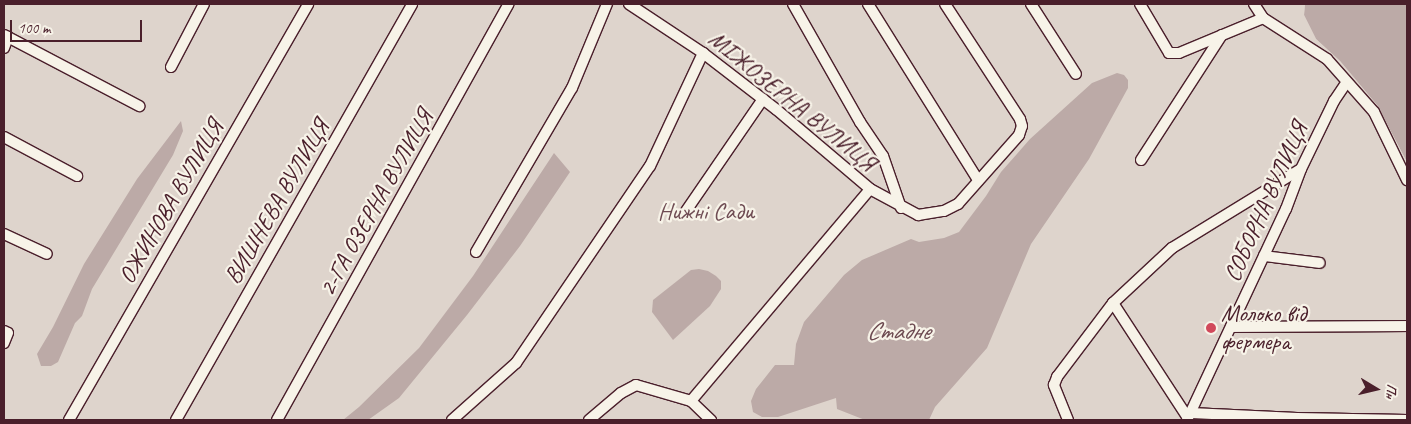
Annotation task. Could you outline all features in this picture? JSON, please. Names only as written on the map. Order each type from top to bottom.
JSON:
[{"type":"street","points":[[171,67],[204,4]]},
{"type":"street","name":"ОЖИНОВА ВУЛИЦЯ","points":[[69,420],[308,4]]},
{"type":"street","name":"ВИШНЕВА ВУЛИЦЯ","points":[[176,420],[412,4]]},
{"type":"street","name":"2-ГА ОЗЕРНА ВУЛИЦЯ","points":[[277,420],[509,4]]},
{"type":"street","points":[[476,252],[572,88],[607,4]]},
{"type":"street","name":"МІЖОЗЕРНА ВУЛИЦЯ","points":[[629,4],[703,53],[763,99],[870,189],[901,208],[918,215],[936,214],[958,204],[978,180]]},
{"type":"street","points":[[793,4],[860,122],[884,156],[901,208]]},
{"type":"street","points":[[868,4],[978,180],[1019,135],[1022,126],[1020,119],[945,4]]},
{"type":"street","points":[[1031,4],[1076,74]]},
{"type":"street","points":[[1140,4],[1169,53],[1179,54],[1263,18]]},
{"type":"street","points":[[1254,4],[1263,18],[1327,60],[1344,77],[1346,83],[1374,112],[1407,180]]},
{"type":"street","points":[[1141,160],[1222,34]]},
{"type":"street","points":[[4,48],[6,36],[139,106]]},
{"type":"street","points":[[452,420],[516,363],[650,166],[703,53]]},
{"type":"street","name":"СОБОРНА ВУЛИЦЯ","points":[[1189,417],[1286,209],[1301,169],[1334,101],[1346,83]]},
{"type":"street","points":[[686,211],[763,99]]},
{"type":"street","points":[[4,137],[77,176]]},
{"type":"street","points":[[1068,420],[1054,385],[1113,303],[1172,248],[1301,169]]},
{"type":"street","points":[[691,401],[870,189]]},
{"type":"street","points":[[4,234],[47,254]]},
{"type":"street","points":[[1264,256],[1320,263]]},
{"type":"street","points":[[1113,303],[1189,417],[1407,420]]},
{"type":"street","points":[[1231,327],[1407,326]]},
{"type":"street","points":[[4,332],[8,334],[4,343]]},
{"type":"street","points":[[589,420],[621,393],[636,385],[691,401],[711,420]]},
{"type":"green space","name":"Нижні Сади","points":[[4,4],[1305,4],[1304,15],[1316,39],[1340,61],[1377,105],[1407,162],[1407,420],[4,420]]},
{"type":"water","points":[[1305,4],[1407,4],[1407,162],[1377,105],[1340,61],[1316,39],[1304,15]]},
{"type":"water","name":"Стадне","points":[[1117,73],[1124,75],[1128,80],[1128,88],[1089,159],[1031,244],[987,348],[935,407],[929,420],[865,420],[837,409],[836,398],[778,417],[762,417],[753,412],[751,401],[756,389],[775,365],[794,365],[796,344],[804,322],[844,275],[862,260],[911,239],[919,242],[944,238],[959,232],[1001,172],[1030,139],[1092,83]]},
{"type":"water","points":[[181,121],[183,131],[173,155],[92,289],[82,316],[75,323],[58,362],[51,366],[41,366],[37,354],[53,327],[84,264],[137,179]]},
{"type":"water","points":[[554,153],[570,172],[520,246],[467,315],[399,398],[368,420],[343,420],[359,407],[419,348],[473,276]]},
{"type":"water","points":[[691,270],[708,271],[716,276],[721,281],[721,289],[710,306],[673,340],[652,312],[653,300]]},
{"type":"place","name":"Молоко від фермера","points":[[1211,328]]}]
